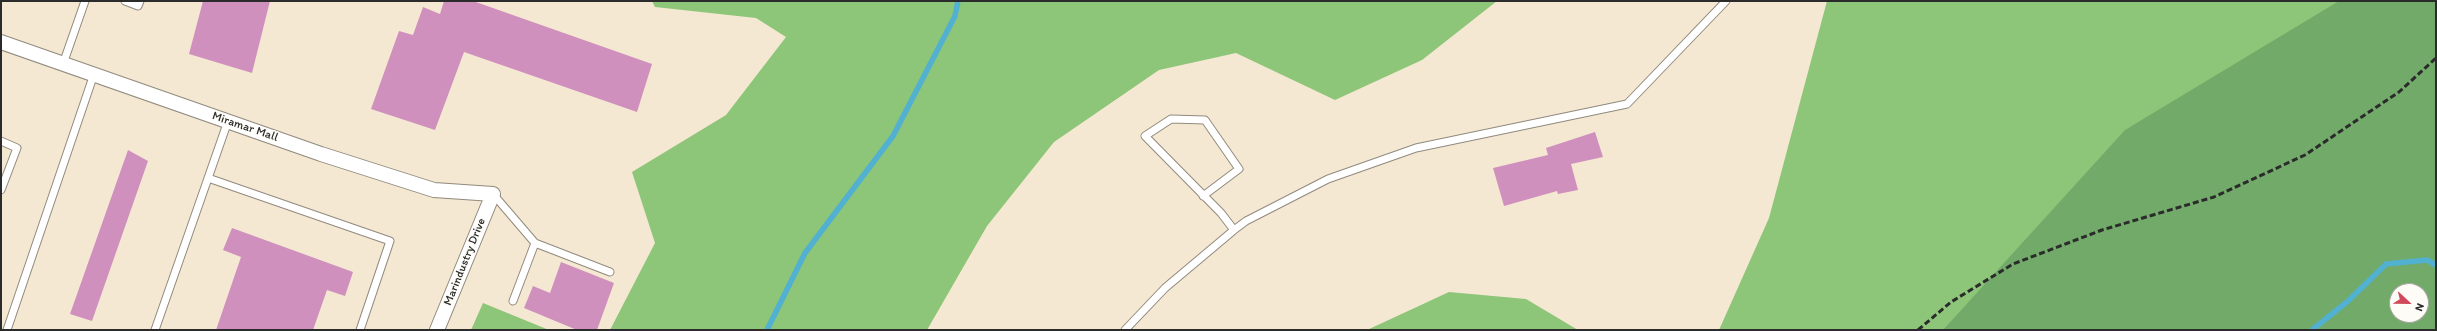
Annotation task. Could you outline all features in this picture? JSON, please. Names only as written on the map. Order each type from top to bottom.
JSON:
[{"type":"street","name":"Miramar Mall","points":[[1,42],[228,121],[434,190],[493,194]]},
{"type":"street","name":"Marindustry Drive","points":[[437,330],[493,194]]},
{"type":"lane","points":[[63,64],[85,1]]},
{"type":"lane","points":[[125,1],[138,6],[140,1]]},
{"type":"lane","points":[[1125,330],[1165,288],[1246,221],[1328,178],[1416,148],[1627,104],[1726,1]]},
{"type":"lane","points":[[7,330],[94,74]]},
{"type":"lane","points":[[1204,196],[1239,169],[1205,120],[1171,119],[1145,136],[1204,196],[1234,230]]},
{"type":"lane","points":[[155,330],[228,121]]},
{"type":"lane","points":[[1,141],[17,148],[1,190]]},
{"type":"lane","points":[[208,178],[390,241],[360,330]]},
{"type":"lane","points":[[493,194],[535,243],[610,272]]},
{"type":"lane","points":[[513,301],[535,243]]},
{"type":"green space","points":[[652,1],[1497,1],[1422,60],[1335,100],[1236,53],[1159,70],[1054,142],[987,226],[927,330],[610,330],[655,243],[632,172],[726,115],[786,37],[756,18],[655,7]]},
{"type":"green space","points":[[1827,1],[2436,1],[2436,330],[1719,330],[1769,218]]},
{"type":"green space","points":[[2339,1],[2436,1],[2436,330],[1943,330],[2125,130]]},
{"type":"green space","points":[[1449,292],[1526,299],[1578,330],[1367,330]]},
{"type":"green space","points":[[483,303],[549,330],[471,330]]},
{"type":"building","points":[[203,1],[270,1],[252,73],[189,54]]},
{"type":"building","points":[[444,1],[473,1],[652,64],[637,112],[464,52],[435,130],[371,109],[399,31],[413,35],[423,7],[440,14]]},
{"type":"building","points":[[1595,132],[1603,157],[1571,164],[1578,190],[1558,194],[1557,191],[1504,206],[1493,168],[1548,155],[1546,148]]},
{"type":"building","points":[[128,150],[148,161],[92,321],[70,314]]},
{"type":"building","points":[[232,228],[353,272],[345,296],[327,290],[313,330],[216,330],[241,257],[223,250]]},
{"type":"building","points":[[561,262],[614,283],[597,330],[577,330],[524,308],[533,286],[550,293]]},
{"type":"waterway","points":[[767,330],[805,253],[893,136],[955,16],[958,1]]},
{"type":"waterway","points":[[2312,330],[2348,301],[2386,264],[2427,260],[2436,265]]},
{"type":"railway","points":[[1918,330],[1951,302],[2013,264],[2102,230],[2214,197],[2305,155],[2399,92],[2436,58]]}]
